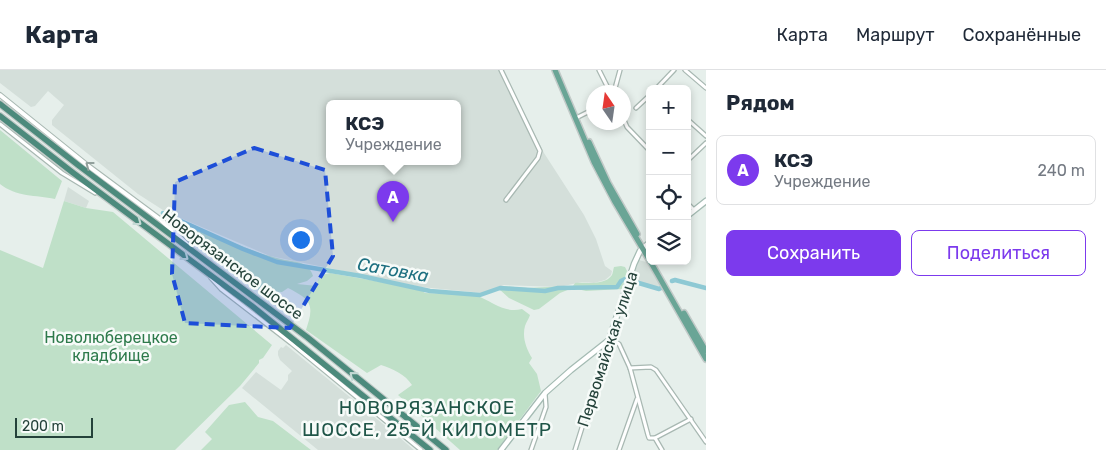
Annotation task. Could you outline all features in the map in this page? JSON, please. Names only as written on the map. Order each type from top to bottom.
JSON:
[{"type":"highway","name":"Новорязанское шоссе","points":[[0,104],[315,344],[446,450]]},
{"type":"highway","name":"Новорязанское шоссе","points":[[0,116],[300,344],[430,450]]},
{"type":"main road","points":[[556,70],[604,176],[646,254]]},
{"type":"main road","points":[[556,70],[594,162],[646,251]]},
{"type":"main road","points":[[691,213],[706,201]]},
{"type":"main road","name":"Первомайская улица","points":[[610,339],[630,276],[643,248]]},
{"type":"main road","points":[[652,265],[706,359]]},
{"type":"main road","points":[[656,265],[706,351]]},
{"type":"main road","points":[[501,450],[545,392],[610,339]]},
{"type":"street","points":[[501,70],[540,151],[538,158],[506,200]]},
{"type":"street","points":[[599,70],[606,85]]},
{"type":"street","points":[[616,85],[620,70]]},
{"type":"street","points":[[660,85],[674,70]]},
{"type":"street","points":[[685,70],[706,88]]},
{"type":"street","points":[[0,95],[161,220],[198,254]]},
{"type":"street","points":[[636,108],[646,99]]},
{"type":"street","points":[[578,117],[586,113]]},
{"type":"street","points":[[691,122],[706,136]]},
{"type":"street","points":[[0,124],[62,173],[111,202]]},
{"type":"street","points":[[629,130],[646,147]]},
{"type":"street","points":[[691,158],[706,143]]},
{"type":"street","points":[[691,208],[694,211]]},
{"type":"street","points":[[206,272],[221,288],[421,450]]},
{"type":"street","points":[[610,339],[619,344],[630,368],[649,438],[655,438],[691,419]]},
{"type":"street","name":"Первомайская улица","points":[[575,450],[610,339]]},
{"type":"street","points":[[630,368],[651,367],[656,370],[706,442]]},
{"type":"street","points":[[531,450],[546,407],[545,392]]},
{"type":"street","points":[[619,450],[637,399]]},
{"type":"street","points":[[655,438],[662,450]]},
{"type":"highlighted area","points":[[254,148],[325,170],[333,256],[290,328],[185,323],[172,274],[175,182]]},
{"type":"shaded area","points":[[0,70],[500,70],[544,153],[584,215],[596,239],[605,266],[612,271],[611,275],[605,280],[594,283],[582,282],[559,287],[504,285],[482,293],[421,287],[270,256],[166,212],[138,194],[52,125],[52,120],[64,105],[48,91],[35,106],[31,107],[0,83]]},
{"type":"shaded area","points":[[68,187],[89,201],[86,208],[64,201]]},
{"type":"shaded area","points":[[639,260],[646,262],[646,265],[660,285],[658,287],[632,280]]},
{"type":"shaded area","points":[[286,345],[414,450],[318,450],[242,388],[256,372],[281,390],[292,371],[280,360],[278,355],[281,347],[283,348]]},
{"type":"green space","points":[[0,130],[62,181],[55,199],[19,193],[0,184]]},
{"type":"green space","name":"Новолюберецкое кладбище","points":[[64,201],[86,208],[113,212],[272,345],[240,386],[175,450],[0,450],[0,250],[43,268]]},
{"type":"green space","points":[[166,212],[254,251],[306,265],[313,276],[307,281],[297,284],[317,286],[318,280],[321,277],[330,273],[421,290],[425,293],[477,296],[510,310],[522,309],[530,315],[525,326],[524,338],[532,358],[529,363],[537,374],[541,391],[497,450],[460,450],[398,395],[412,385],[406,378],[394,370],[381,365],[367,373],[306,330],[310,316],[310,307],[309,303],[302,296],[288,288],[282,292],[260,291],[170,220],[165,214]]},
{"type":"green space","points":[[614,267],[625,267],[627,271],[622,289],[586,291],[573,288],[575,283],[605,281],[612,275]]},
{"type":"green space","points":[[503,286],[528,288],[570,286],[570,289],[560,293],[539,309],[534,310],[509,298],[499,289]]},
{"type":"green space","points":[[245,402],[258,417],[273,421],[311,450],[201,450],[212,439],[205,432],[229,405]]},
{"type":"waterway","name":"Сатовка","points":[[163,213],[277,262],[361,276],[430,291],[480,295],[500,288],[545,291],[558,288],[617,287],[625,279]]},
{"type":"waterway","name":"Сатовка","points":[[672,281],[675,280],[706,288]]},
{"type":"waterway","name":"Сатовка","points":[[632,281],[661,288]]},
{"type":"place","name":"КСЭ","points":[[393,222]]},
{"type":"district","name":"НОВОРЯЗАНСКОЕ ШОССЕ, 25-Й КИЛОМЕТР","points":[[427,418]]}]
